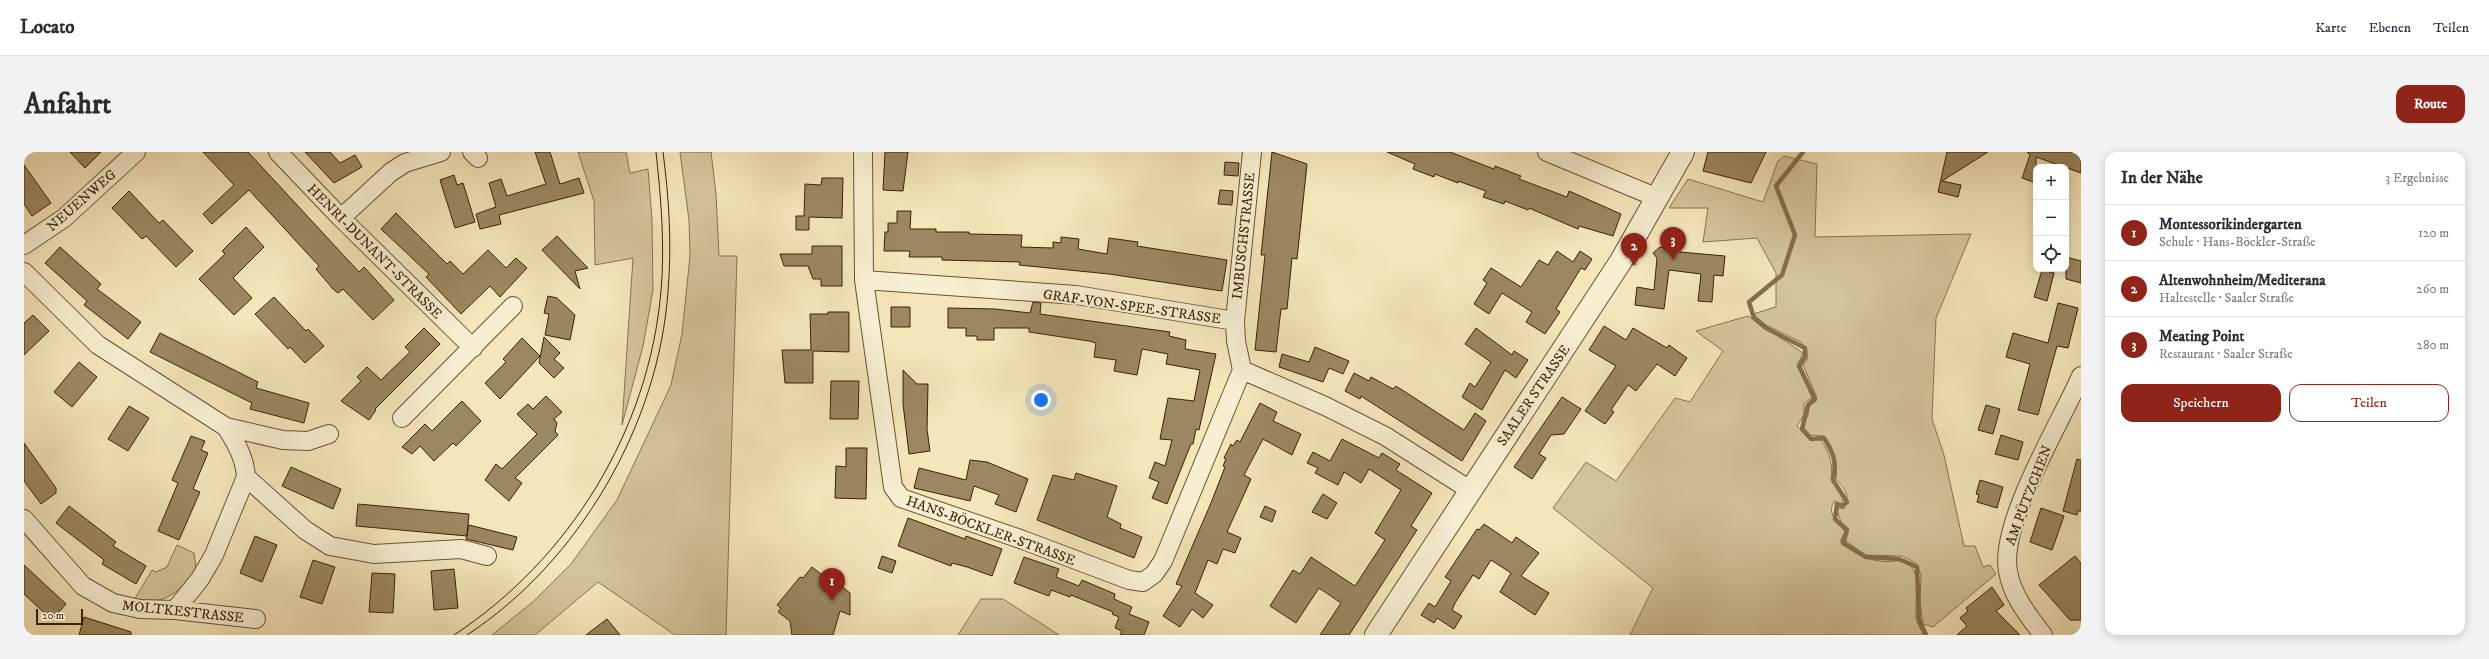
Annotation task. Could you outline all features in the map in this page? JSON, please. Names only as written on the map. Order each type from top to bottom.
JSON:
[{"type":"street","name":"NEUENWEG","points":[[24,245],[64,218],[136,152]]},
{"type":"street","name":"HENRI-DUNANT-STRASSE","points":[[278,152],[341,218],[473,348]]},
{"type":"street","points":[[341,218],[391,172],[405,164],[442,152]]},
{"type":"street","name":"HANS-BÖCKLER-STRASSE","points":[[863,152],[864,280],[893,487],[896,494],[901,498],[1136,582],[1149,579],[1159,569],[1242,370]]},
{"type":"street","name":"IMBUSCHSTRASSE","points":[[1235,320],[1252,152]]},
{"type":"street","points":[[1547,152],[1658,198]]},
{"type":"street","name":"SAALER STRASSE","points":[[1376,635],[1621,262],[1683,152]]},
{"type":"street","points":[[24,272],[98,345],[226,426],[283,440],[308,441],[329,434]]},
{"type":"street","name":"GRAF-VON-SPEE-STRASSE","points":[[864,280],[1076,295],[1235,320],[1236,341],[1242,370]]},
{"type":"street","points":[[402,418],[513,306]]},
{"type":"street","points":[[1242,370],[1325,406],[1384,436],[1470,490]]},
{"type":"street","name":"AM PÜTZCHEN","points":[[2043,635],[2018,601],[2008,571],[2007,550],[2018,514],[2047,444],[2081,376]]},
{"type":"street","points":[[175,610],[200,579],[214,555],[246,477],[246,465],[226,426]]},
{"type":"street","points":[[246,477],[305,530],[330,546],[374,554],[460,549],[487,556]]},
{"type":"street","name":"MOLTKESTRASSE","points":[[24,519],[83,586],[113,604],[140,609],[175,610],[256,618]]},
{"type":"shaded area","points":[[578,152],[626,152],[630,173],[648,169],[652,220],[653,290],[643,346],[622,425],[633,258],[595,265],[594,201]]},
{"type":"shaded area","points":[[680,152],[711,152],[716,194],[719,256],[737,256],[726,635],[675,635],[598,582],[535,635],[492,635],[535,600],[571,564],[617,500],[671,385],[682,334],[690,256],[689,220]]},
{"type":"shaded area","points":[[1784,156],[1817,164],[1815,237],[1971,234],[1936,318],[1932,419],[1944,455],[1964,546],[1975,546],[1983,567],[1990,565],[1996,574],[1933,627],[1923,624],[1920,602],[1921,575],[1916,563],[1902,556],[1865,555],[1846,541],[1847,528],[1841,522],[1836,507],[1844,509],[1847,497],[1842,486],[1836,479],[1836,462],[1833,451],[1824,436],[1810,435],[1802,425],[1808,415],[1809,405],[1816,401],[1816,395],[1803,365],[1807,360],[1807,351],[1801,342],[1766,325],[1753,314],[1776,307],[1776,273],[1757,238],[1703,242],[1708,208],[1669,208],[1688,179],[1763,202],[1778,161]]},
{"type":"shaded area","points":[[1748,316],[1803,353],[1798,364],[1812,398],[1804,403],[1804,415],[1797,426],[1808,437],[1821,440],[1829,454],[1832,469],[1831,480],[1844,496],[1841,504],[1835,501],[1832,505],[1832,514],[1845,532],[1840,541],[1869,558],[1884,561],[1902,560],[1909,564],[1914,570],[1916,577],[1916,617],[1923,635],[1630,635],[1653,588],[1553,508],[1586,462],[1616,481],[1675,398],[1690,402],[1723,351],[1696,331]]},
{"type":"shaded area","points":[[177,545],[194,553],[196,568],[189,579],[180,589],[168,597],[156,601],[134,600],[152,570],[156,572],[167,567]]},
{"type":"shaded area","points":[[981,599],[1003,599],[1059,635],[958,635]]},
{"type":"building","points":[[70,152],[101,152],[85,168]]},
{"type":"building","points":[[203,152],[248,152],[359,272],[364,267],[394,300],[373,320],[343,289],[338,293],[333,289],[316,269],[319,266],[249,190],[212,224],[203,214],[234,185]]},
{"type":"building","points":[[305,152],[330,152],[340,163],[355,155],[362,167],[334,183]]},
{"type":"building","points":[[535,152],[550,152],[560,184],[579,178],[584,193],[499,215],[501,224],[480,229],[476,214],[496,207],[489,183],[501,179],[507,196],[546,184]]},
{"type":"building","points":[[885,152],[908,152],[903,191],[883,190]]},
{"type":"building","points":[[1272,152],[1307,164],[1297,259],[1292,258],[1287,309],[1281,309],[1276,352],[1255,350],[1265,255],[1261,255]]},
{"type":"building","points":[[1387,152],[1450,152],[1494,169],[1495,166],[1521,176],[1519,179],[1567,197],[1569,191],[1621,214],[1613,236],[1579,226],[1578,229],[1529,208],[1528,210],[1505,201],[1504,204],[1483,197],[1486,191],[1458,181],[1458,183],[1435,174],[1434,177],[1413,169],[1415,164]]},
{"type":"building","points":[[1708,152],[1766,152],[1751,183],[1703,171]]},
{"type":"building","points":[[1947,152],[1988,152],[1942,181],[1961,185],[1958,197],[1938,192]]},
{"type":"building","points":[[2027,152],[2081,152],[2081,173],[2069,169],[2069,164],[2056,164],[2036,157],[2036,164],[2033,164],[2033,182],[2022,178],[2030,155]]},
{"type":"building","points":[[1225,162],[1239,163],[1238,176],[1224,175]]},
{"type":"building","points":[[24,165],[51,203],[32,216],[24,204]]},
{"type":"building","points":[[454,175],[457,185],[463,183],[475,222],[455,228],[440,180]]},
{"type":"building","points":[[822,178],[843,178],[842,218],[809,217],[809,230],[796,230],[796,216],[804,216],[805,184],[821,185]]},
{"type":"building","points":[[1220,190],[1233,191],[1232,205],[1218,204]]},
{"type":"building","points":[[129,191],[159,223],[163,220],[193,251],[176,267],[146,236],[142,239],[112,208]]},
{"type":"building","points":[[897,211],[911,211],[910,229],[936,229],[936,232],[969,232],[969,234],[1022,235],[1021,247],[1053,248],[1053,242],[1061,243],[1061,237],[1079,239],[1078,249],[1107,254],[1109,238],[1138,242],[1137,246],[1227,260],[1222,291],[1109,274],[1019,265],[1020,262],[942,260],[942,257],[909,257],[910,251],[884,251],[885,232],[888,232],[888,223],[897,223]]},
{"type":"building","points":[[396,213],[447,264],[450,261],[463,274],[488,250],[506,268],[516,258],[527,268],[500,297],[490,286],[461,314],[426,277],[429,274],[381,229]]},
{"type":"building","points":[[246,227],[264,247],[233,278],[252,298],[234,315],[199,279],[225,254],[222,251]]},
{"type":"building","points":[[557,236],[588,268],[575,271],[580,289],[542,250]]},
{"type":"building","points":[[812,246],[842,246],[842,286],[821,286],[821,279],[813,279],[808,266],[784,266],[780,254],[812,254]]},
{"type":"building","points":[[60,247],[101,284],[97,289],[141,322],[128,339],[84,305],[87,301],[45,263]]},
{"type":"building","points":[[1660,247],[1680,250],[1680,252],[1725,256],[1723,276],[1714,275],[1712,302],[1698,301],[1701,274],[1669,270],[1664,309],[1635,305],[1637,287],[1654,290],[1657,258],[1653,253]]},
{"type":"building","points":[[1557,251],[1573,262],[1580,251],[1592,259],[1585,270],[1581,268],[1556,309],[1560,312],[1545,334],[1526,322],[1532,312],[1502,293],[1489,314],[1474,304],[1487,283],[1483,280],[1491,268],[1521,287],[1539,260],[1548,265]]},
{"type":"building","points":[[2069,258],[2081,261],[2081,283],[2066,279],[2066,272],[2069,272]]},
{"type":"building","points":[[2041,272],[2054,273],[2047,301],[2034,297]]},
{"type":"building","points":[[548,296],[557,298],[575,315],[570,340],[545,335],[549,314],[544,313]]},
{"type":"building","points":[[274,297],[306,331],[308,329],[324,346],[305,363],[290,347],[288,349],[255,314]]},
{"type":"building","points":[[1033,302],[1041,303],[1040,314],[1170,332],[1169,336],[1186,340],[1185,349],[1216,354],[1199,430],[1196,429],[1193,444],[1191,444],[1167,504],[1152,498],[1159,482],[1149,478],[1155,462],[1165,466],[1172,440],[1160,439],[1168,398],[1194,401],[1200,370],[1166,364],[1168,354],[1142,349],[1137,375],[1114,371],[1116,360],[1094,357],[1096,343],[1089,341],[1029,332],[1029,328],[994,328],[994,340],[977,340],[977,336],[966,336],[966,328],[948,328],[948,308],[995,309],[1030,313]]},
{"type":"building","points":[[2058,303],[2078,308],[2068,348],[2057,346],[2038,415],[2018,410],[2030,364],[2006,357],[2013,333],[2048,343]]},
{"type":"building","points":[[891,307],[910,307],[910,327],[891,327]]},
{"type":"building","points":[[828,312],[849,312],[849,352],[813,351],[813,383],[785,383],[782,350],[811,350],[810,314],[828,314]]},
{"type":"building","points":[[33,315],[49,331],[24,355],[24,323]]},
{"type":"building","points":[[1604,326],[1626,340],[1633,328],[1667,348],[1669,345],[1687,358],[1675,376],[1657,364],[1636,391],[1628,385],[1611,410],[1614,412],[1605,424],[1585,411],[1616,366],[1589,350]]},
{"type":"building","points":[[424,328],[440,344],[375,409],[376,410],[369,420],[341,401],[361,381],[357,377],[367,367],[381,380],[410,352],[405,347]]},
{"type":"building","points":[[1476,328],[1512,355],[1514,351],[1528,360],[1516,378],[1505,370],[1482,410],[1462,397],[1470,383],[1475,387],[1491,362],[1465,344]]},
{"type":"building","points":[[160,333],[258,382],[256,388],[309,403],[304,423],[250,409],[252,403],[150,352]]},
{"type":"building","points":[[544,337],[560,353],[554,359],[564,368],[554,378],[539,363]]},
{"type":"building","points":[[522,338],[540,356],[500,399],[485,383],[506,362],[503,359]]},
{"type":"building","points":[[1315,347],[1349,361],[1343,374],[1329,368],[1323,382],[1279,367],[1282,354],[1309,362]]},
{"type":"building","points":[[79,362],[97,377],[72,407],[54,392]]},
{"type":"building","points":[[903,370],[917,384],[928,384],[927,429],[930,451],[909,454],[903,404]]},
{"type":"building","points":[[1354,373],[1369,381],[1371,377],[1393,389],[1396,386],[1464,430],[1475,413],[1486,421],[1462,461],[1361,396],[1360,399],[1345,391]]},
{"type":"building","points":[[831,381],[859,381],[858,419],[830,419]]},
{"type":"building","points":[[546,396],[562,412],[554,419],[557,423],[555,431],[558,435],[515,478],[522,483],[509,501],[485,480],[496,464],[502,469],[537,434],[517,414],[528,404],[533,409]]},
{"type":"building","points":[[1562,397],[1581,409],[1564,434],[1551,435],[1539,454],[1546,458],[1532,479],[1514,467]]},
{"type":"building","points":[[462,401],[481,421],[456,446],[453,443],[434,461],[420,446],[412,454],[402,447],[425,424],[432,431]]},
{"type":"building","points":[[1260,403],[1277,412],[1273,421],[1301,434],[1292,455],[1263,439],[1244,475],[1251,479],[1227,532],[1241,538],[1235,553],[1223,549],[1217,564],[1208,560],[1195,593],[1213,605],[1203,618],[1192,609],[1180,627],[1163,616],[1182,586],[1176,584],[1225,467],[1223,466],[1226,459],[1224,458],[1231,444],[1233,446],[1237,440],[1240,442]]},
{"type":"building","points":[[1986,405],[2000,409],[1993,434],[1978,430]]},
{"type":"building","points":[[129,406],[149,418],[128,451],[108,439]]},
{"type":"building","points":[[2001,435],[2023,442],[2018,460],[1995,454]]},
{"type":"building","points":[[191,436],[205,441],[201,450],[208,453],[193,489],[200,492],[179,540],[158,531],[178,483],[172,480]]},
{"type":"building","points":[[1342,439],[1379,458],[1382,453],[1400,464],[1396,470],[1432,493],[1411,526],[1417,530],[1349,635],[1320,635],[1341,603],[1319,588],[1296,623],[1270,606],[1293,570],[1300,574],[1311,557],[1355,586],[1385,540],[1375,533],[1401,490],[1369,469],[1361,483],[1344,472],[1338,485],[1315,473],[1318,468],[1307,463],[1313,452],[1330,461]]},
{"type":"building","points":[[24,443],[56,488],[56,493],[41,504],[24,481]]},
{"type":"building","points":[[846,448],[867,448],[866,499],[835,498],[836,466],[846,467]]},
{"type":"building","points":[[2077,459],[2081,460],[2081,511],[2078,511],[2077,515],[2063,511]]},
{"type":"building","points":[[970,460],[987,462],[1028,479],[1016,512],[995,504],[999,495],[974,486],[970,501],[914,488],[919,468],[966,480]]},
{"type":"building","points":[[291,467],[341,489],[333,509],[282,486]]},
{"type":"building","points":[[1076,473],[1117,486],[1107,517],[1121,524],[1120,528],[1142,537],[1134,558],[1037,520],[1053,475],[1074,480]]},
{"type":"building","points":[[1980,480],[2003,487],[1997,508],[1977,502],[1979,495],[1976,494]]},
{"type":"building","points":[[1323,494],[1337,503],[1327,519],[1312,512]]},
{"type":"building","points":[[358,504],[469,514],[467,536],[356,526]]},
{"type":"building","points":[[69,506],[116,542],[113,546],[146,566],[136,584],[102,564],[104,560],[56,523]]},
{"type":"building","points":[[1265,506],[1276,511],[1272,522],[1260,517]]},
{"type":"building","points":[[2041,508],[2064,516],[2052,550],[2030,542]]},
{"type":"building","points":[[908,518],[965,539],[966,536],[1002,549],[992,576],[952,563],[951,566],[898,546]]},
{"type":"building","points":[[1484,524],[1512,543],[1516,537],[1539,553],[1521,576],[1549,593],[1535,615],[1500,592],[1511,573],[1491,560],[1479,579],[1473,575],[1455,603],[1452,610],[1462,616],[1454,629],[1437,618],[1434,623],[1421,615],[1429,603],[1435,607],[1451,581],[1445,577],[1477,529],[1479,530]]},
{"type":"building","points":[[469,525],[517,537],[513,550],[466,539]]},
{"type":"building","points":[[255,536],[277,545],[262,582],[240,573]]},
{"type":"building","points":[[882,556],[896,561],[892,573],[878,568]]},
{"type":"building","points":[[2075,556],[2081,563],[2081,620],[2070,620],[2039,585]]},
{"type":"building","points":[[1024,557],[1059,569],[1056,577],[1079,586],[1082,580],[1115,594],[1114,599],[1132,607],[1129,614],[1149,622],[1144,635],[1120,635],[1122,631],[1115,628],[1119,617],[1112,614],[1113,612],[1071,595],[1070,597],[1051,590],[1049,596],[1014,583]]},
{"type":"building","points":[[313,560],[335,567],[322,604],[300,597]]},
{"type":"building","points":[[24,565],[66,604],[52,620],[24,594]]},
{"type":"building","points":[[812,567],[830,581],[831,578],[850,593],[850,615],[840,611],[833,635],[792,635],[790,621],[778,612],[781,608],[777,605],[800,577],[803,578]]},
{"type":"building","points":[[454,569],[458,608],[434,610],[431,571]]},
{"type":"building","points":[[372,573],[395,574],[393,613],[369,612]]},
{"type":"building","points":[[1992,587],[2004,605],[1996,611],[2020,635],[1957,635],[1967,626],[1960,618],[1968,611],[1966,608]]},
{"type":"building","points":[[84,617],[131,632],[131,635],[79,635]]},
{"type":"building","points":[[607,619],[620,635],[586,635]]},
{"type":"waterway","points":[[1803,152],[1776,186],[1795,235],[1782,275],[1749,302],[1754,318],[1766,328],[1805,348],[1805,357],[1799,366],[1815,399],[1808,405],[1802,429],[1811,439],[1824,438],[1834,458],[1835,468],[1833,480],[1847,502],[1842,506],[1837,504],[1835,519],[1847,530],[1843,543],[1866,557],[1899,559],[1917,567],[1919,620],[1926,635]]},
{"type":"tram line","points":[[454,635],[496,604],[534,569],[567,529],[596,487],[621,441],[640,393],[653,343],[661,291],[663,256],[662,222],[656,152]]},
{"type":"tram line","points":[[467,635],[507,605],[544,569],[577,529],[606,486],[630,439],[649,391],[661,341],[668,291],[670,256],[669,222],[663,152]]},
{"type":"place","name":"Meating Point","points":[[1673,260]]},
{"type":"place","name":"Altenwohnheim/Mediterana","points":[[1634,266]]},
{"type":"place","name":"Montessorikindergarten","points":[[832,601]]}]
